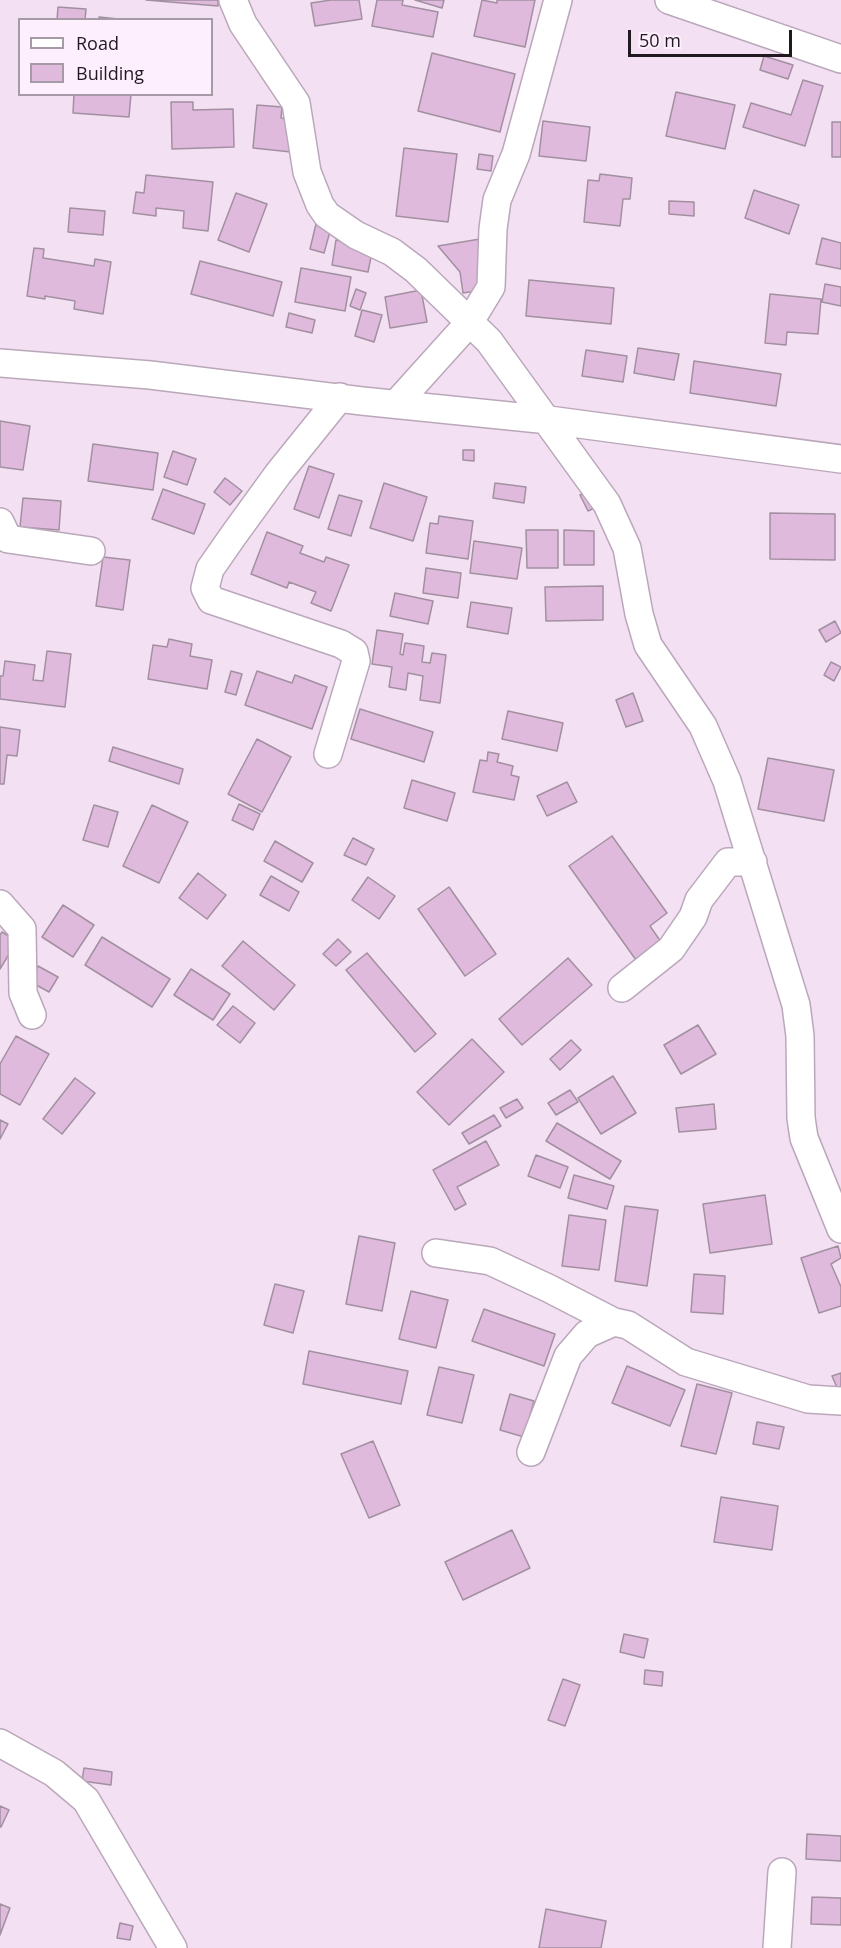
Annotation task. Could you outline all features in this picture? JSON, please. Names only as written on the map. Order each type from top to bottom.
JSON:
[{"type":"street","points":[[233,0],[243,24],[296,103],[307,172],[320,205],[327,214],[347,230],[400,258],[492,344],[549,420],[607,504],[627,548],[639,614],[648,645],[703,726],[727,781],[796,1005],[800,1036],[801,1118],[804,1138],[841,1229]]},
{"type":"street","points":[[396,404],[469,323],[491,287],[493,230],[497,200],[516,154],[558,0]]},
{"type":"street","points":[[669,0],[841,59]]},
{"type":"street","points":[[0,363],[140,374],[549,420],[841,459]]},
{"type":"street","points":[[328,754],[356,661],[354,652],[341,644],[211,600],[205,588],[210,569],[233,536],[278,474],[340,397]]},
{"type":"street","points":[[0,522],[8,539],[91,551]]},
{"type":"street","points":[[622,988],[672,949],[693,917],[699,900],[728,862],[753,862]]},
{"type":"street","points":[[0,904],[22,929],[23,993],[32,1015]]},
{"type":"street","points":[[436,1253],[490,1261],[614,1322],[628,1325],[686,1362],[808,1399],[841,1401]]},
{"type":"street","points":[[531,1452],[568,1356],[587,1334],[614,1322]]},
{"type":"street","points":[[0,1743],[54,1773],[86,1800],[173,1948]]},
{"type":"street","points":[[777,1948],[782,1872]]},
{"type":"building","points":[[146,0],[218,0],[218,6]]},
{"type":"building","points":[[359,0],[362,19],[315,26],[311,3]]},
{"type":"building","points":[[377,0],[403,0],[402,5],[438,12],[433,37],[372,26]]},
{"type":"building","points":[[415,0],[444,0],[442,8]]},
{"type":"building","points":[[482,0],[497,3],[497,0],[535,0],[525,47],[474,36]]},
{"type":"building","points":[[58,7],[86,9],[85,18],[57,18]]},
{"type":"building","points":[[432,53],[515,74],[500,132],[418,111]]},
{"type":"building","points":[[764,56],[793,65],[788,79],[760,70]]},
{"type":"building","points":[[803,80],[823,86],[805,146],[743,127],[751,103],[791,115]]},
{"type":"building","points":[[676,92],[735,105],[725,149],[666,136]]},
{"type":"building","points":[[74,96],[131,96],[129,117],[73,113]]},
{"type":"building","points":[[171,102],[193,102],[193,110],[233,109],[234,147],[172,149]]},
{"type":"building","points":[[257,105],[282,107],[281,118],[294,120],[291,152],[253,148]]},
{"type":"building","points":[[543,121],[590,127],[586,161],[539,156]]},
{"type":"building","points":[[832,122],[841,122],[841,157],[832,157]]},
{"type":"building","points":[[404,148],[457,154],[448,222],[396,216]]},
{"type":"building","points":[[479,154],[493,156],[491,171],[477,169]]},
{"type":"building","points":[[600,174],[632,178],[630,199],[623,199],[620,226],[584,222],[588,180],[599,181]]},
{"type":"building","points":[[146,175],[213,182],[208,231],[183,228],[184,211],[156,208],[156,216],[133,213],[136,192],[144,193]]},
{"type":"building","points":[[754,190],[799,205],[789,234],[745,218]]},
{"type":"building","points":[[236,193],[267,204],[249,252],[218,240]]},
{"type":"building","points":[[669,201],[694,202],[694,216],[669,214]]},
{"type":"building","points":[[70,208],[105,211],[103,235],[68,232]]},
{"type":"building","points":[[316,224],[331,228],[324,253],[310,249]]},
{"type":"building","points":[[486,238],[482,290],[463,293],[460,272],[438,246]]},
{"type":"building","points":[[822,238],[841,243],[841,269],[816,264]]},
{"type":"building","points":[[336,240],[373,247],[368,272],[332,265]]},
{"type":"building","points":[[34,248],[44,249],[43,258],[94,266],[95,259],[111,262],[103,314],[74,309],[75,301],[45,296],[45,299],[27,296]]},
{"type":"building","points":[[200,261],[282,282],[273,316],[191,294]]},
{"type":"building","points":[[301,268],[351,277],[345,311],[295,302]]},
{"type":"building","points":[[529,280],[614,288],[611,324],[526,316]]},
{"type":"building","points":[[825,284],[841,287],[841,306],[822,302]]},
{"type":"building","points":[[356,289],[366,293],[360,310],[350,306]]},
{"type":"building","points":[[421,290],[427,322],[390,328],[385,297]]},
{"type":"building","points":[[770,294],[821,299],[818,334],[787,332],[786,345],[765,343]]},
{"type":"building","points":[[362,310],[382,315],[374,342],[355,336]]},
{"type":"building","points":[[289,313],[315,320],[312,333],[286,327]]},
{"type":"building","points":[[638,348],[679,354],[674,380],[634,373]]},
{"type":"building","points":[[586,350],[627,356],[623,382],[582,376]]},
{"type":"building","points":[[694,361],[781,374],[776,406],[690,393]]},
{"type":"building","points":[[0,421],[30,426],[23,470],[0,467]]},
{"type":"building","points":[[93,444],[158,453],[153,490],[88,481]]},
{"type":"building","points":[[463,450],[474,450],[474,461],[463,460]]},
{"type":"building","points":[[173,451],[196,459],[187,485],[164,477]]},
{"type":"building","points":[[309,466],[334,474],[319,518],[294,509]]},
{"type":"building","points":[[225,478],[242,491],[230,505],[214,492]]},
{"type":"building","points":[[384,483],[427,497],[413,541],[370,528]]},
{"type":"building","points":[[495,483],[526,487],[524,503],[493,498]]},
{"type":"building","points":[[163,489],[205,504],[194,534],[152,519]]},
{"type":"building","points":[[592,489],[599,506],[588,511],[580,495]]},
{"type":"building","points":[[339,495],[362,501],[351,536],[328,529]]},
{"type":"building","points":[[23,498],[61,501],[59,530],[20,527]]},
{"type":"building","points":[[770,513],[835,514],[835,560],[770,559]]},
{"type":"building","points":[[439,516],[473,521],[468,559],[426,553],[430,523],[438,524]]},
{"type":"building","points":[[526,530],[558,530],[558,568],[527,568]]},
{"type":"building","points":[[564,530],[594,531],[594,565],[564,565]]},
{"type":"building","points":[[267,532],[303,546],[300,553],[324,562],[326,557],[349,565],[331,611],[311,603],[316,592],[289,582],[287,588],[251,574]]},
{"type":"building","points":[[474,541],[522,548],[517,579],[470,573]]},
{"type":"building","points":[[103,557],[130,560],[123,610],[96,606]]},
{"type":"building","points":[[426,568],[461,573],[458,598],[423,593]]},
{"type":"building","points":[[603,586],[603,620],[546,621],[545,587]]},
{"type":"building","points":[[395,593],[433,601],[428,624],[390,616]]},
{"type":"building","points":[[471,602],[512,608],[508,634],[467,627]]},
{"type":"building","points":[[835,621],[841,633],[826,642],[819,630]]},
{"type":"building","points":[[377,630],[403,634],[400,654],[403,655],[405,643],[424,646],[422,662],[430,663],[432,653],[446,655],[440,703],[420,700],[423,676],[408,673],[406,690],[389,687],[392,667],[372,664]]},
{"type":"building","points":[[169,639],[192,644],[190,656],[212,660],[207,689],[148,679],[153,645],[167,647]]},
{"type":"building","points":[[47,651],[71,654],[65,707],[0,699],[0,676],[3,676],[5,661],[35,665],[33,680],[43,681]]},
{"type":"building","points":[[831,662],[841,667],[834,681],[824,675]]},
{"type":"building","points":[[231,671],[242,674],[236,695],[225,692]]},
{"type":"building","points":[[257,671],[292,683],[295,675],[327,687],[312,729],[245,705]]},
{"type":"building","points":[[633,693],[643,721],[626,727],[616,700]]},
{"type":"building","points":[[360,709],[433,732],[424,762],[351,739]]},
{"type":"building","points":[[508,711],[563,723],[557,751],[502,739]]},
{"type":"building","points":[[0,727],[20,730],[17,756],[7,755],[4,784],[0,784]]},
{"type":"building","points":[[257,739],[291,757],[262,812],[228,794]]},
{"type":"building","points":[[113,747],[183,769],[179,784],[109,761]]},
{"type":"building","points":[[488,752],[499,754],[497,762],[513,766],[511,775],[519,777],[514,800],[473,792],[480,760],[487,761]]},
{"type":"building","points":[[768,758],[834,770],[824,821],[758,809]]},
{"type":"building","points":[[412,780],[455,793],[447,821],[404,808]]},
{"type":"building","points":[[567,782],[577,802],[547,816],[537,796]]},
{"type":"building","points":[[239,804],[260,814],[253,830],[232,820]]},
{"type":"building","points":[[94,805],[118,812],[108,847],[83,840]]},
{"type":"building","points":[[152,805],[188,822],[159,883],[123,866]]},
{"type":"building","points":[[612,836],[667,913],[650,926],[661,942],[636,960],[569,866]]},
{"type":"building","points":[[353,838],[374,849],[366,865],[344,855]]},
{"type":"building","points":[[275,841],[313,863],[302,882],[264,861]]},
{"type":"building","points":[[198,873],[226,895],[207,919],[179,898]]},
{"type":"building","points":[[271,876],[299,892],[289,911],[260,895]]},
{"type":"building","points":[[368,877],[395,896],[379,919],[352,900]]},
{"type":"building","points":[[449,887],[496,954],[465,976],[418,909]]},
{"type":"building","points":[[63,905],[94,925],[73,957],[42,937]]},
{"type":"building","points":[[2,932],[17,941],[0,969],[0,935]]},
{"type":"building","points":[[102,937],[170,979],[152,1007],[85,965]]},
{"type":"building","points":[[338,939],[351,952],[336,966],[323,954]]},
{"type":"building","points":[[243,941],[295,985],[274,1010],[222,966]]},
{"type":"building","points":[[367,953],[436,1034],[415,1052],[346,970]]},
{"type":"building","points":[[568,958],[592,985],[522,1045],[499,1019]]},
{"type":"building","points":[[38,966],[58,977],[49,992],[29,981]]},
{"type":"building","points":[[191,969],[230,994],[213,1020],[174,995]]},
{"type":"building","points":[[233,1006],[255,1023],[240,1043],[217,1025]]},
{"type":"building","points":[[698,1025],[716,1054],[681,1074],[664,1045]]},
{"type":"building","points":[[16,1036],[49,1054],[20,1105],[0,1094],[0,1064]]},
{"type":"building","points":[[472,1039],[504,1072],[449,1125],[417,1092]]},
{"type":"building","points":[[571,1040],[581,1050],[560,1070],[550,1059]]},
{"type":"building","points":[[613,1076],[636,1113],[601,1134],[578,1098]]},
{"type":"building","points":[[75,1078],[95,1093],[62,1134],[43,1119]]},
{"type":"building","points":[[570,1090],[578,1102],[556,1115],[548,1103]]},
{"type":"building","points":[[517,1099],[523,1108],[506,1118],[500,1108]]},
{"type":"building","points":[[714,1104],[716,1129],[679,1132],[676,1108]]},
{"type":"building","points":[[494,1115],[501,1126],[469,1144],[462,1133]]},
{"type":"building","points":[[0,1120],[8,1124],[0,1139]]},
{"type":"building","points":[[557,1123],[621,1161],[610,1179],[546,1141]]},
{"type":"building","points":[[486,1141],[499,1165],[457,1187],[466,1204],[455,1210],[433,1170]]},
{"type":"building","points":[[536,1155],[568,1167],[560,1188],[528,1176]]},
{"type":"building","points":[[574,1175],[614,1186],[607,1209],[568,1198]]},
{"type":"building","points":[[765,1195],[772,1244],[710,1253],[703,1204]]},
{"type":"building","points":[[625,1206],[658,1210],[647,1286],[615,1281]]},
{"type":"building","points":[[569,1215],[606,1220],[599,1270],[562,1266]]},
{"type":"building","points":[[359,1236],[395,1243],[382,1311],[346,1304]]},
{"type":"building","points":[[838,1246],[841,1258],[831,1264],[841,1287],[841,1306],[819,1313],[801,1258]]},
{"type":"building","points":[[694,1274],[725,1276],[723,1314],[691,1312]]},
{"type":"building","points":[[275,1284],[304,1291],[293,1333],[264,1325]]},
{"type":"building","points":[[411,1291],[448,1300],[436,1348],[399,1339]]},
{"type":"building","points":[[484,1309],[555,1334],[544,1366],[472,1341]]},
{"type":"building","points":[[309,1351],[408,1371],[401,1404],[303,1384]]},
{"type":"building","points":[[627,1366],[685,1390],[670,1426],[612,1403]]},
{"type":"building","points":[[439,1367],[474,1375],[462,1423],[427,1415]]},
{"type":"building","points":[[841,1373],[841,1389],[838,1390],[832,1376]]},
{"type":"building","points":[[697,1384],[732,1393],[716,1454],[681,1446]]},
{"type":"building","points":[[510,1394],[534,1401],[524,1437],[500,1430]]},
{"type":"building","points":[[757,1422],[784,1427],[779,1449],[753,1444]]},
{"type":"building","points":[[373,1441],[400,1505],[369,1518],[341,1454]]},
{"type":"building","points":[[721,1497],[778,1506],[772,1550],[714,1542]]},
{"type":"building","points":[[512,1530],[530,1568],[463,1600],[445,1562]]},
{"type":"building","points":[[624,1634],[648,1639],[644,1658],[620,1652]]},
{"type":"building","points":[[645,1670],[663,1672],[662,1686],[644,1684]]},
{"type":"building","points":[[563,1679],[580,1685],[565,1726],[548,1720]]},
{"type":"building","points":[[84,1768],[112,1772],[111,1785],[82,1781]]},
{"type":"building","points":[[0,1806],[9,1810],[1,1827],[0,1827]]},
{"type":"building","points":[[807,1834],[841,1836],[841,1861],[806,1859]]},
{"type":"building","points":[[812,1897],[841,1898],[841,1925],[811,1924]]},
{"type":"building","points":[[0,1904],[10,1908],[0,1935]]},
{"type":"building","points":[[546,1909],[606,1921],[601,1948],[539,1948]]},
{"type":"building","points":[[120,1923],[133,1926],[130,1940],[117,1938]]}]
